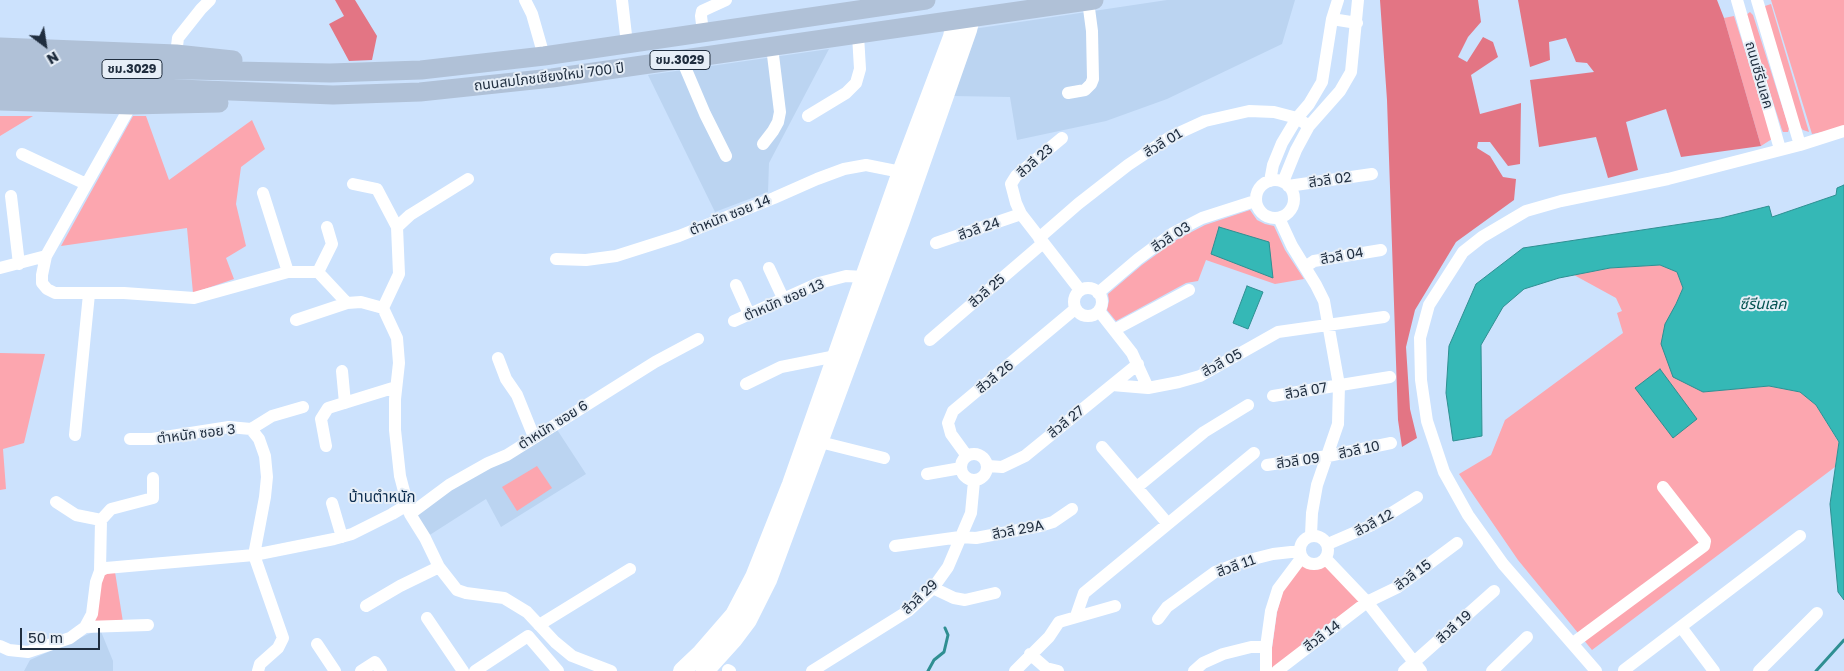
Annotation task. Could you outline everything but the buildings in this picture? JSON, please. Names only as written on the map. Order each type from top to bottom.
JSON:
[{"type":"main road","name":"ถนนสมโภชเชียงใหม่ 700 ปี","points":[[0,66],[330,73],[421,70],[544,56],[926,0]]},
{"type":"main road","name":"ถนนสมโภชเชียงใหม่ 700 ปี","points":[[0,82],[332,95],[420,92],[552,78],[1091,0]]},
{"type":"main road","points":[[0,47],[176,54],[242,61],[264,72]]},
{"type":"main road","points":[[0,101],[131,105],[238,102],[264,93]]},
{"type":"street","points":[[176,54],[178,38],[210,0]]},
{"type":"street","points":[[525,0],[532,14],[544,56]]},
{"type":"street","points":[[622,0],[627,44]]},
{"type":"street","points":[[703,32],[702,11],[726,0]]},
{"type":"street","points":[[1068,93],[1085,90],[1091,84],[1091,0]]},
{"type":"street","points":[[1281,183],[1264,183],[1259,189],[1256,202],[1258,209],[1268,217],[1279,218],[1285,216],[1293,205],[1292,192],[1281,183],[1273,164],[1282,143],[1322,82],[1332,19],[1338,0]]},
{"type":"street","points":[[1281,183],[1309,126],[1340,91],[1351,72],[1358,0]]},
{"type":"street","name":"ถนนซีรีนเลค","points":[[1737,0],[1780,149]]},
{"type":"street","name":"ถนนซีรีนเลค","points":[[1757,0],[1800,145]]},
{"type":"street","points":[[705,671],[733,640],[755,608],[778,554],[820,442],[864,277],[945,55],[963,19]]},
{"type":"street","points":[[682,671],[702,652],[734,615],[754,577],[843,352],[906,206],[968,30],[963,19]]},
{"type":"street","points":[[1332,19],[1357,23]]},
{"type":"street","points":[[808,116],[846,93],[856,83],[860,69],[858,35]]},
{"type":"street","points":[[763,144],[773,132],[780,112],[772,47]]},
{"type":"street","points":[[682,60],[704,114],[726,156]]},
{"type":"street","points":[[131,105],[46,256],[42,283],[47,289],[55,294],[124,293],[194,298],[288,272],[318,272],[347,303]]},
{"type":"street","name":"สีวลี 01","points":[[1041,240],[1085,199],[1128,166],[1170,137],[1205,121],[1249,111],[1274,112],[1297,118],[1309,126]]},
{"type":"street","points":[[1596,671],[1503,564],[1468,515],[1441,464],[1427,421],[1420,380],[1420,338],[1429,305],[1463,252],[1482,237],[1526,212],[1561,201],[1668,179],[1800,145],[1844,131]]},
{"type":"street","name":"สีวลี 23","points":[[1022,214],[1016,203],[1011,184],[1016,176],[1062,138]]},
{"type":"street","points":[[22,154],[86,184]]},
{"type":"street","name":"ตำหนัก ซอย 14","points":[[556,259],[586,260],[616,256],[679,236],[774,198],[817,178],[844,169],[866,166],[901,172]]},
{"type":"street","name":"สีวลี 02","points":[[1281,183],[1372,174]]},
{"type":"street","points":[[396,227],[410,215],[468,180]]},
{"type":"street","points":[[353,184],[377,189],[396,227],[399,274],[383,308],[396,338],[399,363],[396,387],[396,430],[400,476],[409,510],[439,567],[457,590],[504,598],[527,612],[555,642],[572,656],[612,671]]},
{"type":"street","points":[[263,193],[288,272]]},
{"type":"street","points":[[11,196],[19,264]]},
{"type":"street","name":"สีวลี 03","points":[[1098,293],[1172,233],[1202,218],[1256,202]]},
{"type":"street","points":[[1022,214],[1080,290]]},
{"type":"street","name":"สีวลี 24","points":[[936,243],[1022,214]]},
{"type":"street","points":[[1279,218],[1292,246],[1324,301],[1338,385],[1338,424],[1317,485],[1312,513],[1311,536]]},
{"type":"street","points":[[318,272],[332,244],[327,227]]},
{"type":"street","name":"สีวลี 25","points":[[930,340],[1041,240]]},
{"type":"street","name":"สีวลี 04","points":[[1305,267],[1314,261],[1381,250]]},
{"type":"street","points":[[0,268],[46,256]]},
{"type":"street","points":[[770,268],[783,298]]},
{"type":"street","name":"ตำหนัก ซอย 13","points":[[734,321],[819,283],[846,276],[864,277]]},
{"type":"street","points":[[736,285],[749,314]]},
{"type":"street","points":[[1089,288],[1098,293],[1102,302],[1099,311],[1087,317],[1075,310],[1074,299],[1080,290],[1089,288]]},
{"type":"street","points":[[1114,330],[1189,290]]},
{"type":"street","points":[[75,434],[89,294]]},
{"type":"street","points":[[296,320],[347,303],[361,302],[383,308]]},
{"type":"street","name":"สีวลี 26","points":[[967,456],[951,434],[948,423],[953,411],[1075,310]]},
{"type":"street","points":[[1099,311],[1132,353],[1148,388]]},
{"type":"street","name":"สีวลี 05","points":[[1112,385],[1148,388],[1180,382],[1200,376],[1278,332],[1384,317]]},
{"type":"street","name":"ตำหนัก ซอย 6","points":[[100,571],[106,568],[254,555],[352,534],[392,514],[409,510],[488,463],[507,455],[655,362],[698,339]]},
{"type":"street","points":[[746,384],[781,367],[843,352]]},
{"type":"street","points":[[498,358],[506,379],[517,395],[534,437]]},
{"type":"street","name":"สีวลี 27","points":[[988,466],[1002,467],[1025,456],[1138,364]]},
{"type":"street","points":[[342,371],[346,403]]},
{"type":"street","name":"สีวลี 07","points":[[1273,396],[1390,377]]},
{"type":"street","points":[[326,446],[321,419],[328,408],[396,387]]},
{"type":"street","points":[[1136,487],[1204,432],[1248,405]]},
{"type":"street","points":[[250,429],[272,416],[303,407]]},
{"type":"street","name":"ตำหนัก ซอย 3","points":[[130,439],[152,439],[229,427],[250,429],[259,438],[265,456],[266,477],[265,497],[254,555]]},
{"type":"street","points":[[820,442],[884,458]]},
{"type":"street","name":"สีวลี 10","points":[[1328,456],[1391,443]]},
{"type":"street","points":[[1102,447],[1168,524]]},
{"type":"street","points":[[976,453],[987,461],[988,466],[982,478],[974,481],[965,477],[961,464],[967,456],[976,453]]},
{"type":"street","points":[[1076,616],[1084,593],[1254,453]]},
{"type":"street","name":"สีวลี 09","points":[[1267,465],[1328,456]]},
{"type":"street","points":[[927,474],[961,468]]},
{"type":"street","points":[[0,646],[9,650],[28,652],[70,638],[85,627],[92,614],[96,582],[100,571],[102,520],[111,509],[154,498],[153,478]]},
{"type":"street","name":"สีวลี 29","points":[[812,671],[908,611],[933,588],[948,566],[971,513],[974,481]]},
{"type":"street","points":[[1573,643],[1704,546],[1705,541],[1663,486]]},
{"type":"street","name":"สีวลี 12","points":[[1328,544],[1372,525],[1417,496]]},
{"type":"street","points":[[56,502],[76,515],[102,520]]},
{"type":"street","points":[[332,503],[342,537]]},
{"type":"street","name":"สีวลี 29A","points":[[894,546],[960,537],[976,538],[1040,526],[1054,522],[1072,509]]},
{"type":"street","points":[[1624,670],[1800,536]]},
{"type":"street","points":[[1266,671],[1266,647],[1271,611],[1278,589],[1301,554],[1302,542],[1306,537],[1321,537],[1328,544],[1329,549],[1326,559],[1322,562],[1314,564],[1305,561],[1301,554]]},
{"type":"street","name":"สีวลี 15","points":[[1367,602],[1398,588],[1457,543]]},
{"type":"street","name":"สีวลี 11","points":[[1158,619],[1167,607],[1215,572],[1241,562],[1273,554],[1301,554]]},
{"type":"street","points":[[254,555],[283,638],[278,648],[260,664],[258,669]]},
{"type":"street","points":[[1326,559],[1367,602],[1413,668]]},
{"type":"street","points":[[366,606],[400,586],[439,567]]},
{"type":"street","points":[[539,625],[630,569]]},
{"type":"street","points":[[933,588],[954,598],[965,600],[995,593]]},
{"type":"street","name":"สีวลี 19","points":[[1413,668],[1494,591]]},
{"type":"street","name":"สีวลี 14","points":[[1277,671],[1367,602]]},
{"type":"street","points":[[1015,671],[1049,637],[1059,622],[1115,606]]},
{"type":"street","points":[[1759,671],[1817,614]]},
{"type":"street","points":[[427,618],[463,671]]},
{"type":"street","points":[[85,627],[148,625]]},
{"type":"street","points":[[1681,627],[1714,671]]},
{"type":"street","points":[[475,671],[528,636],[558,671]]},
{"type":"street","points":[[1492,671],[1527,637]]},
{"type":"street","points":[[317,644],[334,671]]},
{"type":"street","points":[[1194,671],[1203,662],[1223,654],[1266,647]]},
{"type":"street","points":[[1030,654],[1046,668],[1058,671]]},
{"type":"street","points":[[361,671],[378,666]]},
{"type":"shaded area","points":[[335,0],[355,0],[377,36],[372,60],[349,61],[329,24],[344,16]]},
{"type":"shaded area","points":[[1167,0],[1295,0],[1282,44],[1167,99],[1106,121],[1017,140],[1010,97],[953,96],[973,29]]},
{"type":"shaded area","points":[[1380,0],[1478,0],[1481,22],[1468,37],[1458,57],[1467,62],[1483,37],[1493,42],[1498,57],[1471,75],[1480,114],[1521,103],[1520,164],[1508,166],[1490,142],[1478,142],[1477,148],[1490,156],[1503,177],[1516,179],[1514,200],[1456,242],[1415,310],[1406,347],[1410,409],[1417,438],[1402,447],[1398,420],[1387,100]]},
{"type":"shaded area","points":[[1518,0],[1717,0],[1724,18],[1761,146],[1681,157],[1666,109],[1626,122],[1638,170],[1608,178],[1596,137],[1539,147],[1530,80],[1594,72],[1587,63],[1576,62],[1566,38],[1549,42],[1550,60],[1530,67]]},
{"type":"shaded area","points":[[1771,0],[1844,0],[1844,128],[1812,134]]},
{"type":"shaded area","points":[[1771,4],[1809,132],[1800,127],[1762,7]]},
{"type":"shaded area","points":[[1750,12],[1753,15],[1789,128],[1788,132],[1783,132],[1782,130],[1746,17]]},
{"type":"shaded area","points":[[1734,16],[1772,136],[1772,139],[1761,146],[1724,18]]},
{"type":"shaded area","points":[[829,49],[769,163],[768,192],[715,212],[648,75]]},
{"type":"shaded area","points":[[0,116],[33,116],[0,136]]},
{"type":"shaded area","points":[[133,116],[146,116],[169,180],[252,120],[265,149],[241,167],[236,204],[246,246],[226,258],[234,279],[193,293],[187,228],[61,246]]},
{"type":"shaded area","points":[[1250,210],[1257,220],[1274,226],[1285,250],[1304,279],[1275,284],[1206,260],[1198,281],[1186,283],[1116,321],[1107,310],[1108,294],[1142,265],[1176,240],[1205,225]]},
{"type":"shaded area","points":[[1660,265],[1677,272],[1683,288],[1676,304],[1703,392],[1769,386],[1800,392],[1816,405],[1839,443],[1835,467],[1592,650],[1518,560],[1459,474],[1491,455],[1505,420],[1623,333],[1617,313],[1622,311],[1616,298],[1574,275],[1610,268]]},
{"type":"shaded area","points":[[0,353],[45,354],[24,443],[3,449],[6,489],[0,490]]},
{"type":"shaded area","points":[[554,425],[586,474],[501,527],[486,499],[425,538],[412,511]]},
{"type":"shaded area","points":[[537,466],[552,488],[517,511],[502,487]]},
{"type":"shaded area","points":[[1301,565],[1314,570],[1326,566],[1359,601],[1272,668],[1272,648],[1277,612],[1283,591]]},
{"type":"shaded area","points":[[115,572],[123,622],[93,623],[102,575]]},
{"type":"shaded area","points":[[100,629],[113,661],[113,671],[24,671],[30,660]]},
{"type":"water","name":"ซีรีนเลค","points":[[1844,185],[1844,600],[1838,592],[1830,504],[1839,442],[1816,405],[1800,392],[1769,386],[1703,392],[1673,377],[1661,344],[1665,324],[1683,288],[1677,272],[1660,265],[1610,268],[1559,278],[1524,289],[1503,307],[1481,345],[1482,436],[1453,441],[1446,393],[1449,346],[1476,284],[1523,248],[1721,218],[1769,206],[1772,217],[1836,195],[1837,188]]},
{"type":"water","points":[[1219,227],[1269,242],[1273,278],[1211,254]]},
{"type":"water","points":[[1247,286],[1263,292],[1248,329],[1233,323]]},
{"type":"water","points":[[1660,369],[1697,419],[1673,438],[1635,388]]},
{"type":"waterway","points":[[928,671],[934,660],[944,652],[948,635],[945,628]]},
{"type":"waterway","points":[[1816,671],[1844,640]]},
{"type":"district","name":"บ้านตำหนัก","points":[[382,497]]}]
